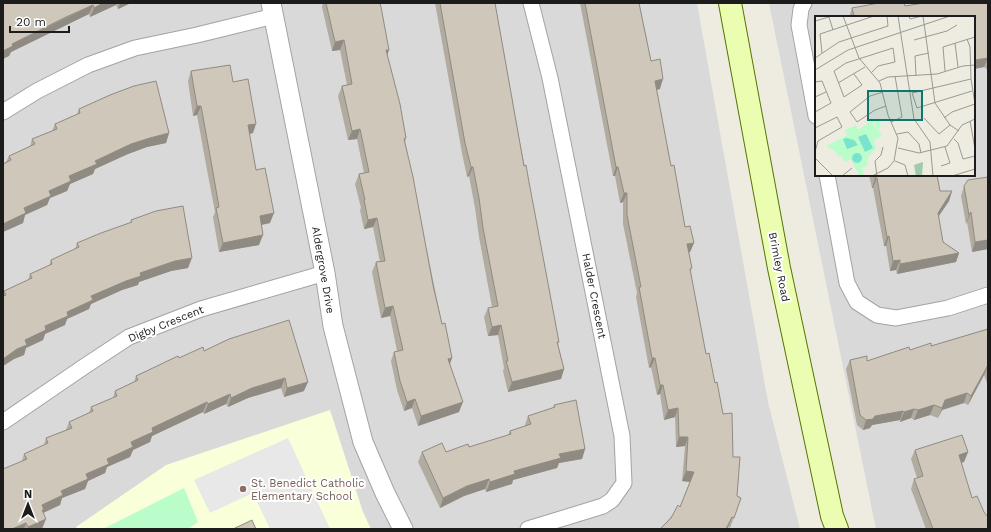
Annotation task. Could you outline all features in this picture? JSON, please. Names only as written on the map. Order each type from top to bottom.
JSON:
[{"type":"main road","name":"Brimley Road","points":[[730,3],[782,283],[832,516],[837,529]]},
{"type":"street","name":"Halder Crescent","points":[[528,529],[603,506],[612,500],[624,483],[624,456],[620,428],[550,78],[531,3]]},
{"type":"street","points":[[804,3],[801,9],[799,25],[815,111]]},
{"type":"street","points":[[3,112],[37,90],[88,65],[128,51],[273,9]]},
{"type":"street","name":"Aldergrove Drive","points":[[273,9],[325,273],[333,326],[363,442],[403,529]]},
{"type":"street","points":[[827,176],[847,282],[857,302],[877,315],[896,318],[948,308],[988,295]]},
{"type":"street","name":"Digby Crescent","points":[[3,422],[129,337],[200,309],[325,273]]},
{"type":"shaded area","points":[[3,3],[697,3],[768,402],[800,529],[3,529]]},
{"type":"shaded area","points":[[769,3],[988,3],[988,529],[876,529]]},
{"type":"shaded area","name":"St. Benedict Catholic Elementary School","points":[[330,410],[363,512],[371,529],[77,529],[76,527],[166,465]]},
{"type":"shaded area","points":[[288,438],[330,529],[270,529],[253,493],[210,513],[194,480]]},
{"type":"green space","points":[[184,488],[198,522],[188,529],[103,529]]},
{"type":"building","points":[[3,3],[103,3],[94,8],[93,5],[66,17],[12,44],[13,46],[3,51]]},
{"type":"building","points":[[326,3],[380,3],[381,7],[389,50],[386,50],[400,104],[406,138],[404,139],[413,177],[433,285],[442,324],[445,323],[452,358],[448,359],[463,402],[421,416],[415,399],[407,402],[400,381],[394,352],[403,350],[393,306],[385,308],[376,262],[385,261],[377,218],[368,220],[359,174],[369,172],[360,129],[352,131],[342,86],[352,84],[344,40],[335,42]]},
{"type":"building","points":[[440,3],[495,3],[524,166],[526,165],[559,342],[557,342],[564,369],[512,382],[506,361],[508,361],[501,325],[492,327],[488,308],[498,306],[473,167],[471,167],[465,143]]},
{"type":"building","points":[[585,3],[639,3],[651,61],[660,59],[663,79],[655,81],[671,166],[674,165],[685,227],[690,226],[694,243],[687,244],[692,268],[690,269],[706,354],[709,353],[715,383],[717,382],[723,414],[732,413],[733,457],[740,457],[737,496],[741,498],[734,518],[732,517],[726,529],[660,529],[671,518],[678,505],[680,507],[694,472],[686,471],[688,437],[679,437],[678,408],[668,410],[663,385],[660,385],[655,358],[652,358],[639,287],[641,287],[627,215],[627,193],[624,193],[618,167],[616,167]]},
{"type":"building","points":[[879,3],[904,3],[905,6],[924,3],[988,3],[988,58],[975,60],[975,16],[854,16],[852,8]]},
{"type":"building","points":[[230,65],[233,82],[248,79],[256,124],[248,125],[256,170],[265,168],[274,213],[260,216],[263,235],[223,243],[216,208],[219,207],[201,106],[197,106],[191,71]]},
{"type":"building","points":[[156,81],[169,133],[131,144],[95,161],[97,164],[69,176],[71,181],[49,191],[51,196],[24,208],[26,213],[3,224],[3,164],[11,160],[9,156],[35,144],[32,139],[57,129],[55,124],[80,113],[79,109],[134,86]]},
{"type":"building","points":[[875,176],[937,176],[940,191],[952,191],[938,213],[943,242],[959,253],[900,264],[900,260],[893,261],[889,236],[887,237],[877,178],[875,178]]},
{"type":"building","points":[[988,177],[988,240],[975,242],[971,212],[969,215],[964,186],[968,180]]},
{"type":"building","points":[[183,206],[192,258],[175,261],[140,273],[141,276],[91,296],[93,300],[67,312],[68,316],[45,326],[46,330],[25,340],[27,345],[17,349],[3,359],[3,296],[6,295],[4,291],[32,278],[30,274],[52,264],[51,260],[79,247],[77,243],[156,211]]},
{"type":"building","points":[[289,320],[308,382],[287,388],[285,378],[252,388],[231,398],[230,394],[208,404],[207,402],[152,428],[153,432],[131,442],[133,447],[107,459],[109,464],[86,474],[88,479],[61,491],[63,495],[42,505],[44,510],[42,510],[46,519],[28,527],[26,523],[12,529],[3,529],[3,469],[27,459],[24,454],[48,443],[46,438],[72,428],[69,422],[93,411],[91,407],[117,396],[115,391],[138,380],[136,376],[178,356],[179,358],[203,347],[204,351],[229,339]]},
{"type":"building","points":[[988,329],[988,365],[971,396],[967,393],[945,400],[942,408],[934,405],[918,410],[914,409],[875,416],[873,419],[866,420],[860,415],[850,360],[867,356],[867,361],[909,347],[910,350],[931,343],[931,346]]},
{"type":"building","points":[[576,400],[585,449],[559,454],[561,458],[514,471],[515,474],[490,482],[489,479],[467,486],[443,498],[422,452],[442,443],[446,452],[468,444],[469,447],[511,434],[510,431],[531,424],[528,416],[555,407],[554,405]]},
{"type":"building","points":[[962,435],[968,452],[959,455],[972,498],[977,496],[984,512],[988,517],[988,529],[933,529],[914,479],[923,476],[915,450]]},
{"type":"building","points":[[252,520],[256,529],[233,529]]},
{"type":"place","name":"St. Benedict Catholic Elementary School","points":[[243,489]]}]
